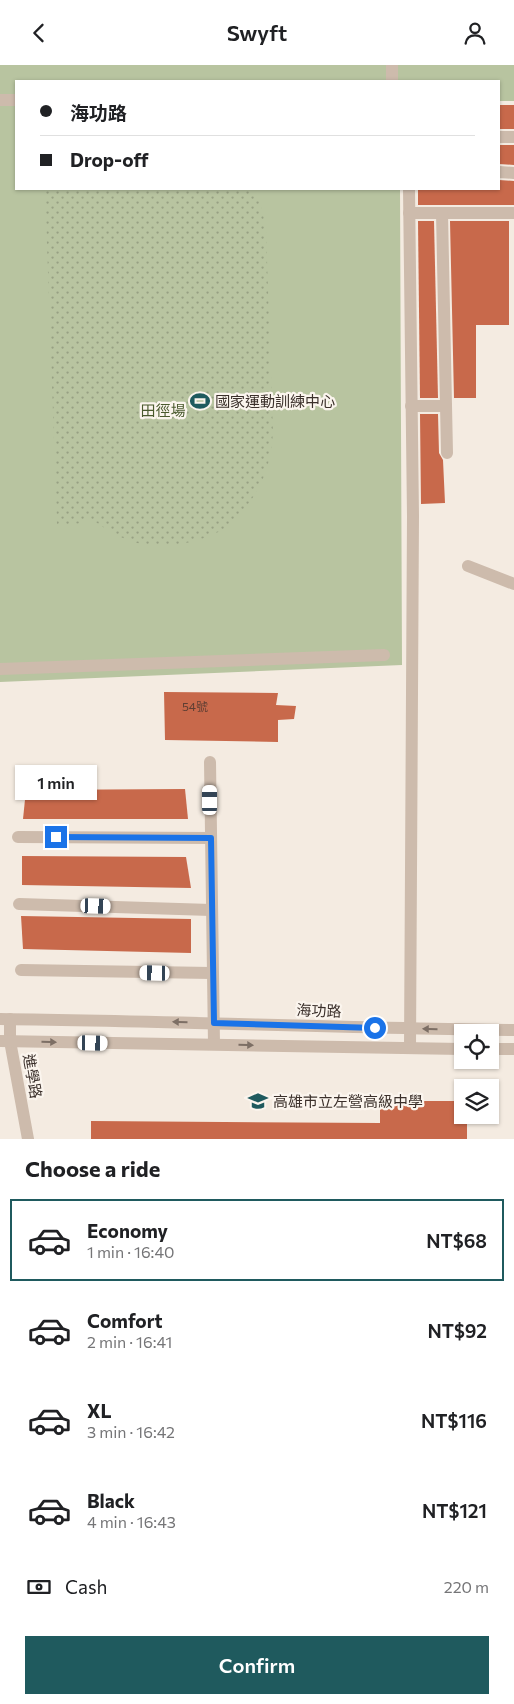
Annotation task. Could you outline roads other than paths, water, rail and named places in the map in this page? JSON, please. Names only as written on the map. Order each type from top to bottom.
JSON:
[{"type":"street","points":[[392,65],[392,80]]},
{"type":"street","points":[[0,100],[15,100]]},
{"type":"street","points":[[500,137],[514,137]]},
{"type":"street","points":[[500,173],[514,173]]},
{"type":"street","points":[[409,190],[413,515],[410,1048]]},
{"type":"street","points":[[409,213],[514,213]]},
{"type":"street","points":[[442,213],[447,453]]},
{"type":"street","points":[[412,407],[446,406]]},
{"type":"street","points":[[468,566],[514,584]]},
{"type":"street","points":[[0,669],[384,655]]},
{"type":"street","points":[[210,762],[214,1044]]},
{"type":"street","points":[[18,837],[211,838]]},
{"type":"street","points":[[19,904],[211,910]]},
{"type":"street","points":[[21,970],[212,973]]},
{"type":"street","name":"海功路","points":[[5,1019],[514,1031]]},
{"type":"street","name":"進學路","points":[[5,1019],[5,1041],[28,1139]]},
{"type":"street","points":[[5,1041],[454,1049]]},
{"type":"street","points":[[499,1049],[514,1049]]},
{"type":"place","name":"國家運動訓練中心","points":[[200,401]]},
{"type":"place","name":"高雄市立左營高級中學","points":[[258,1101]]},
{"type":"park label","name":"田徑場","points":[[163,410]]}]
